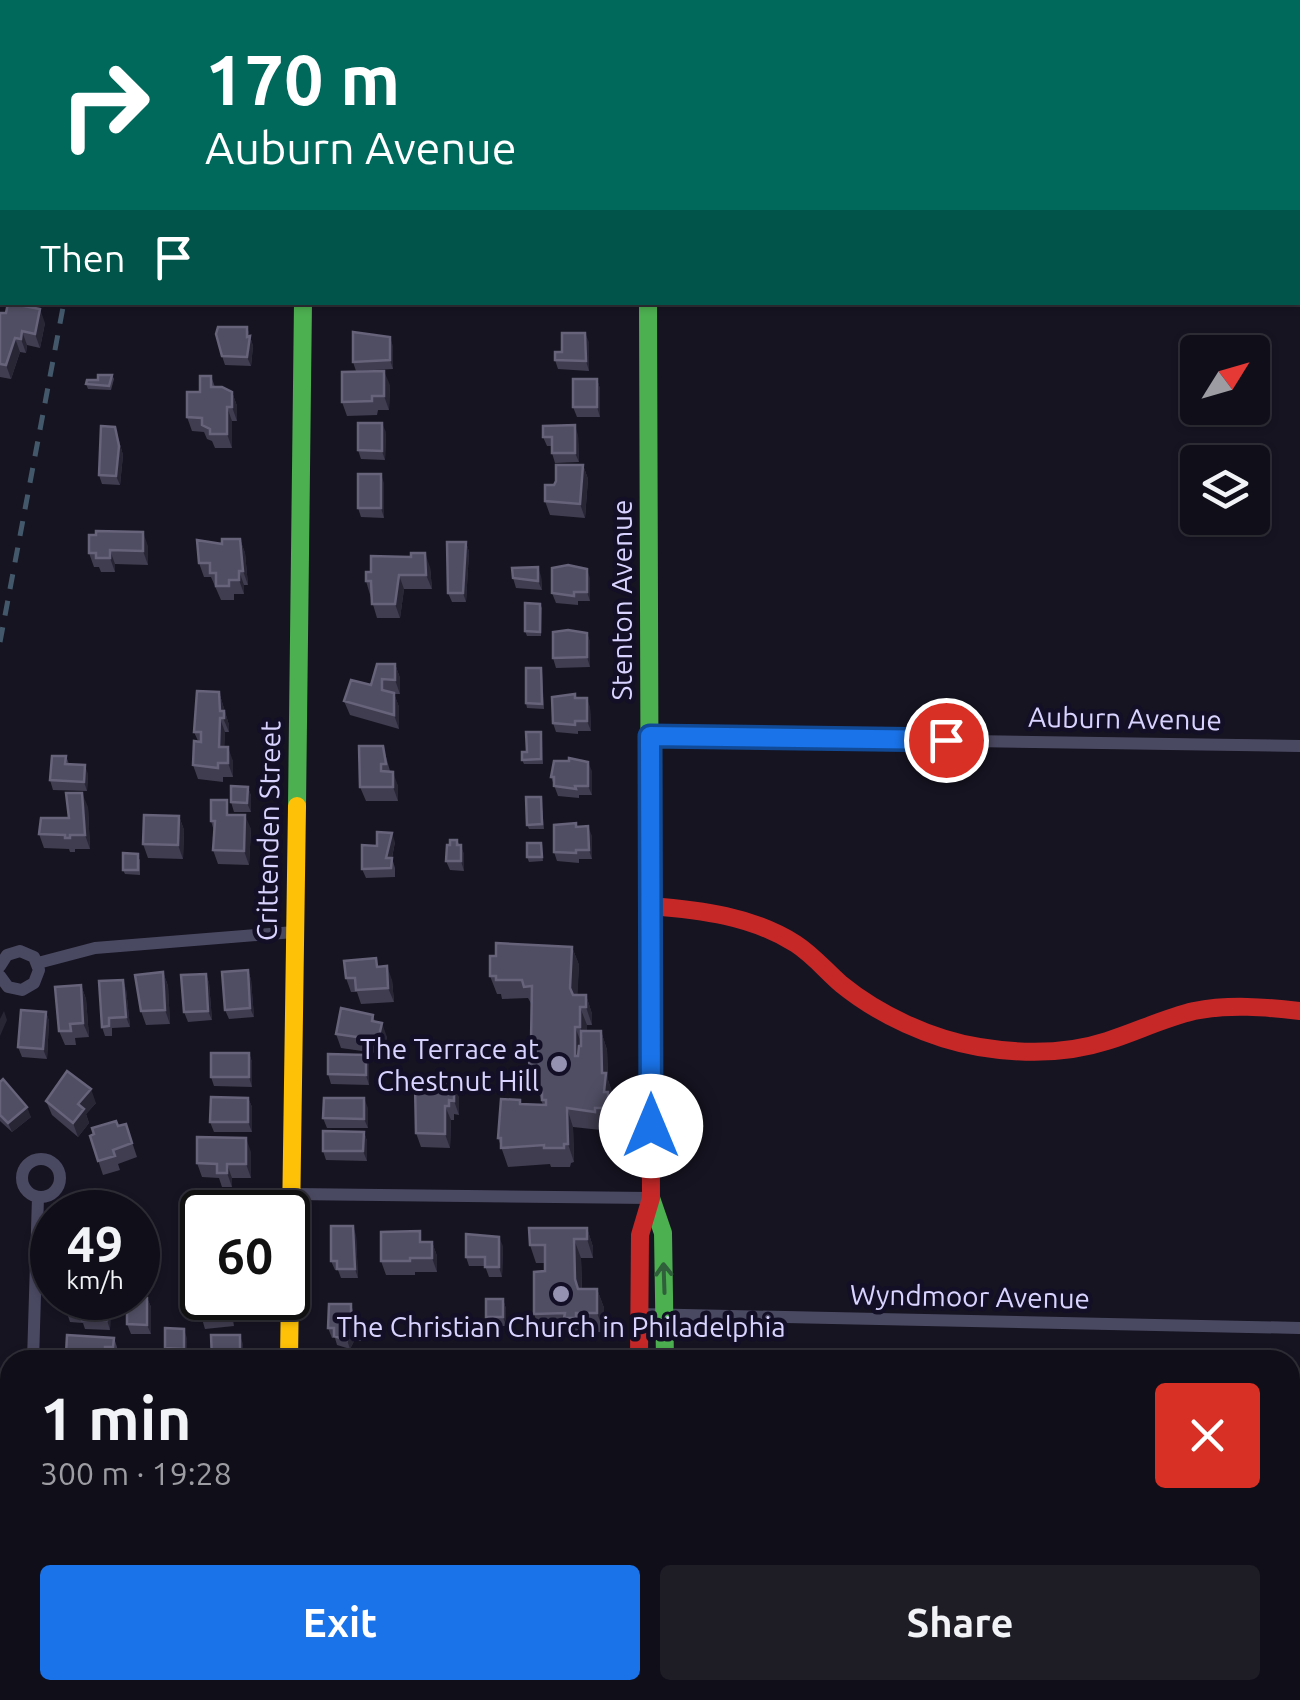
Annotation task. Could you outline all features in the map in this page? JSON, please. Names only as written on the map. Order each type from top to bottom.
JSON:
[{"type":"street","name":"Crittenden Street","points":[[292,1190],[303,305]]},
{"type":"street","name":"Stenton Avenue","points":[[638,1350],[640,1235],[651,1198],[648,305]]},
{"type":"street","name":"Auburn Avenue","points":[[650,736],[1300,746]]},
{"type":"street","points":[[650,906],[718,912],[753,922],[797,945],[844,986],[873,1005],[933,1033],[975,1046],[1057,1050],[1103,1042],[1179,1015],[1206,1010],[1246,1007],[1300,1011]]},
{"type":"street","points":[[38,963],[95,948],[294,932]]},
{"type":"street","points":[[0,966],[7,955],[20,950],[34,956],[38,963],[38,977],[28,988],[14,990],[0,976]]},
{"type":"street","points":[[310,1194],[651,1198]]},
{"type":"street","name":"Stenton Avenue","points":[[651,1198],[663,1233],[665,1350]]},
{"type":"street","name":"Wyndmoor Avenue","points":[[639,1314],[1300,1328]]},
{"type":"street","points":[[34,1350],[35,1320]]},
{"type":"street","name":"Crittenden Street","points":[[288,1350],[289,1320]]},
{"type":"building","points":[[8,305],[40,309],[35,334],[22,331],[21,339],[15,338],[6,365],[0,364],[0,313],[6,313]]},
{"type":"building","points":[[218,327],[247,327],[247,357],[222,356]]},
{"type":"building","points":[[353,332],[390,337],[390,360],[353,362]]},
{"type":"building","points":[[562,333],[585,333],[586,361],[555,360],[555,352],[562,352]]},
{"type":"building","points":[[384,371],[384,396],[372,396],[372,401],[342,402],[342,372]]},
{"type":"building","points":[[98,375],[112,375],[109,386],[86,384],[87,380],[98,380]]},
{"type":"building","points":[[200,376],[211,376],[211,387],[232,392],[232,407],[227,407],[227,434],[210,434],[210,429],[202,425],[202,418],[187,417],[187,392],[200,392]]},
{"type":"building","points":[[573,379],[597,379],[597,407],[573,407]]},
{"type":"building","points":[[358,423],[382,423],[382,451],[358,450]]},
{"type":"building","points":[[575,425],[575,453],[552,453],[552,437],[543,437],[543,426]]},
{"type":"building","points":[[101,426],[115,427],[119,446],[116,476],[99,475]]},
{"type":"building","points":[[556,465],[583,465],[580,504],[545,501],[545,485],[554,485],[556,481]]},
{"type":"building","points":[[358,474],[381,474],[381,508],[358,508]]},
{"type":"building","points":[[96,531],[143,532],[143,551],[110,550],[110,558],[96,558],[96,553],[89,553],[89,535],[96,535]]},
{"type":"building","points":[[222,539],[240,539],[243,571],[239,571],[239,580],[229,580],[229,586],[216,586],[216,573],[210,573],[210,563],[199,563],[197,540],[222,544]]},
{"type":"building","points":[[447,542],[466,542],[463,593],[448,593]]},
{"type":"building","points":[[411,553],[425,553],[426,575],[399,575],[395,604],[372,604],[371,581],[366,581],[366,572],[371,572],[371,556],[411,557]]},
{"type":"building","points":[[568,565],[587,569],[587,592],[574,592],[574,596],[552,593],[552,568]]},
{"type":"building","points":[[538,567],[538,581],[513,578],[512,568]]},
{"type":"building","points":[[525,603],[540,604],[540,632],[525,631]]},
{"type":"building","points":[[553,632],[587,633],[587,657],[553,658]]},
{"type":"building","points":[[377,664],[395,664],[395,680],[382,679],[382,690],[394,693],[394,715],[344,701],[351,680],[371,685]]},
{"type":"building","points":[[526,668],[541,668],[542,704],[526,703]]},
{"type":"building","points":[[197,691],[219,692],[224,718],[220,718],[219,747],[228,747],[228,763],[218,763],[218,768],[193,765],[194,741],[201,742],[201,732],[194,732]]},
{"type":"building","points":[[575,694],[575,698],[587,698],[587,721],[575,721],[575,725],[553,723],[552,697]]},
{"type":"building","points":[[526,732],[541,732],[541,759],[522,760],[522,752],[527,752]]},
{"type":"building","points":[[359,746],[383,746],[386,764],[381,764],[381,771],[393,772],[393,787],[360,787]]},
{"type":"building","points":[[52,756],[66,756],[65,764],[85,765],[84,782],[50,780]]},
{"type":"building","points":[[569,758],[588,762],[588,786],[554,786],[554,761]]},
{"type":"building","points":[[231,786],[248,787],[247,803],[231,802]]},
{"type":"building","points":[[66,793],[82,793],[85,835],[65,838],[39,834],[41,818],[69,818]]},
{"type":"building","points":[[526,797],[541,797],[542,824],[527,825]]},
{"type":"building","points":[[211,800],[227,800],[227,815],[245,815],[244,851],[213,850],[215,821],[211,821]]},
{"type":"building","points":[[144,815],[179,816],[178,845],[143,844]]},
{"type":"building","points":[[576,823],[576,827],[588,826],[589,850],[554,852],[554,825]]},
{"type":"building","points":[[377,832],[392,833],[386,858],[392,858],[391,868],[362,869],[362,845],[377,846]]},
{"type":"building","points":[[450,840],[461,845],[461,861],[446,861]]},
{"type":"building","points":[[527,843],[541,843],[542,857],[527,857]]},
{"type":"building","points":[[123,853],[138,854],[138,870],[123,870]]},
{"type":"building","name":"The Terrace at Chestnut Hill","points":[[496,943],[572,947],[570,988],[573,995],[586,995],[586,1007],[580,1007],[580,1027],[575,1027],[575,1056],[581,1046],[581,1031],[601,1031],[608,1108],[595,1108],[595,1112],[567,1108],[568,1144],[564,1148],[501,1148],[501,1099],[546,1105],[546,1100],[538,1092],[538,1070],[531,1070],[528,1058],[532,986],[524,987],[522,980],[496,980],[496,976],[490,976],[490,956],[496,956]]},
{"type":"building","points":[[376,958],[377,967],[387,966],[388,988],[356,990],[355,978],[346,978],[344,961]]},
{"type":"building","points":[[248,970],[250,1008],[225,1010],[222,972]]},
{"type":"building","points":[[163,972],[165,1010],[141,1011],[135,975]]},
{"type":"building","points":[[206,974],[208,1011],[184,1012],[181,975]]},
{"type":"building","points":[[123,980],[126,1017],[109,1018],[109,1026],[102,1027],[99,981]]},
{"type":"building","points":[[81,985],[83,1023],[70,1024],[71,1031],[59,1031],[55,987]]},
{"type":"building","points":[[341,1008],[373,1015],[372,1021],[382,1023],[378,1040],[336,1034]]},
{"type":"building","points":[[21,1010],[46,1012],[43,1049],[18,1047]]},
{"type":"building","points":[[211,1053],[249,1053],[249,1077],[211,1077]]},
{"type":"building","points":[[328,1054],[366,1055],[366,1075],[328,1074]]},
{"type":"building","points":[[67,1071],[91,1089],[78,1104],[84,1109],[73,1123],[46,1101]]},
{"type":"building","points":[[3,1079],[27,1107],[8,1123],[0,1115]]},
{"type":"building","points":[[415,1084],[454,1084],[454,1101],[449,1100],[449,1106],[445,1106],[445,1134],[416,1133]]},
{"type":"building","points":[[211,1097],[248,1098],[248,1122],[210,1122]]},
{"type":"building","points":[[324,1098],[364,1098],[364,1119],[323,1118]]},
{"type":"building","points":[[116,1121],[118,1126],[126,1124],[132,1143],[113,1150],[115,1156],[98,1161],[90,1136],[94,1134],[92,1128]]},
{"type":"building","points":[[323,1131],[364,1132],[363,1151],[323,1151]]},
{"type":"building","points":[[197,1137],[246,1138],[246,1164],[227,1164],[227,1173],[217,1173],[217,1164],[197,1163]]},
{"type":"building","points":[[331,1226],[353,1226],[355,1269],[337,1269],[337,1261],[331,1261]]},
{"type":"building","points":[[529,1228],[587,1228],[587,1239],[574,1239],[575,1279],[578,1289],[597,1289],[597,1313],[576,1313],[576,1318],[564,1318],[565,1313],[534,1314],[534,1272],[545,1271],[545,1245],[530,1245]]},
{"type":"building","points":[[420,1231],[420,1242],[432,1242],[432,1258],[381,1261],[381,1232]]},
{"type":"building","points":[[466,1234],[499,1237],[499,1267],[485,1267],[485,1257],[466,1257]]},
{"type":"building","points":[[486,1299],[503,1299],[503,1317],[486,1317]]},
{"type":"building","points":[[329,1304],[351,1304],[357,1332],[351,1331],[347,1340],[334,1336],[334,1328],[328,1328]]},
{"type":"building","points":[[127,1320],[147,1320],[147,1325],[127,1324]]},
{"type":"building","points":[[165,1328],[184,1329],[184,1349],[165,1348]]},
{"type":"building","points":[[67,1335],[114,1338],[113,1347],[105,1350],[66,1350]]},
{"type":"building","points":[[211,1335],[240,1335],[240,1350],[212,1350]]},
{"type":"railway","points":[[0,642],[63,305]]},
{"type":"traffic: fast","points":[[297,806],[303,305]]},
{"type":"traffic: fast","points":[[648,305],[650,914]]},
{"type":"traffic: fast","points":[[651,1198],[663,1233],[665,1350]]},
{"type":"traffic: slow","points":[[289,1350],[297,806]]},
{"type":"traffic: jam","points":[[650,906],[707,912],[779,934],[814,958],[841,984],[889,1015],[924,1032],[979,1047],[1027,1052],[1076,1048],[1207,1009],[1300,1011]]},
{"type":"traffic: jam","points":[[639,1350],[640,1235],[651,1198],[650,914]]},
{"type":"place","name":"The Terrace at Chestnut Hill","points":[[559,1064]]},
{"type":"place","name":"The Christian Church in Philadelphia","points":[[561,1294]]},
{"type":"route","points":[[651,1126],[650,736],[946,740]]}]
